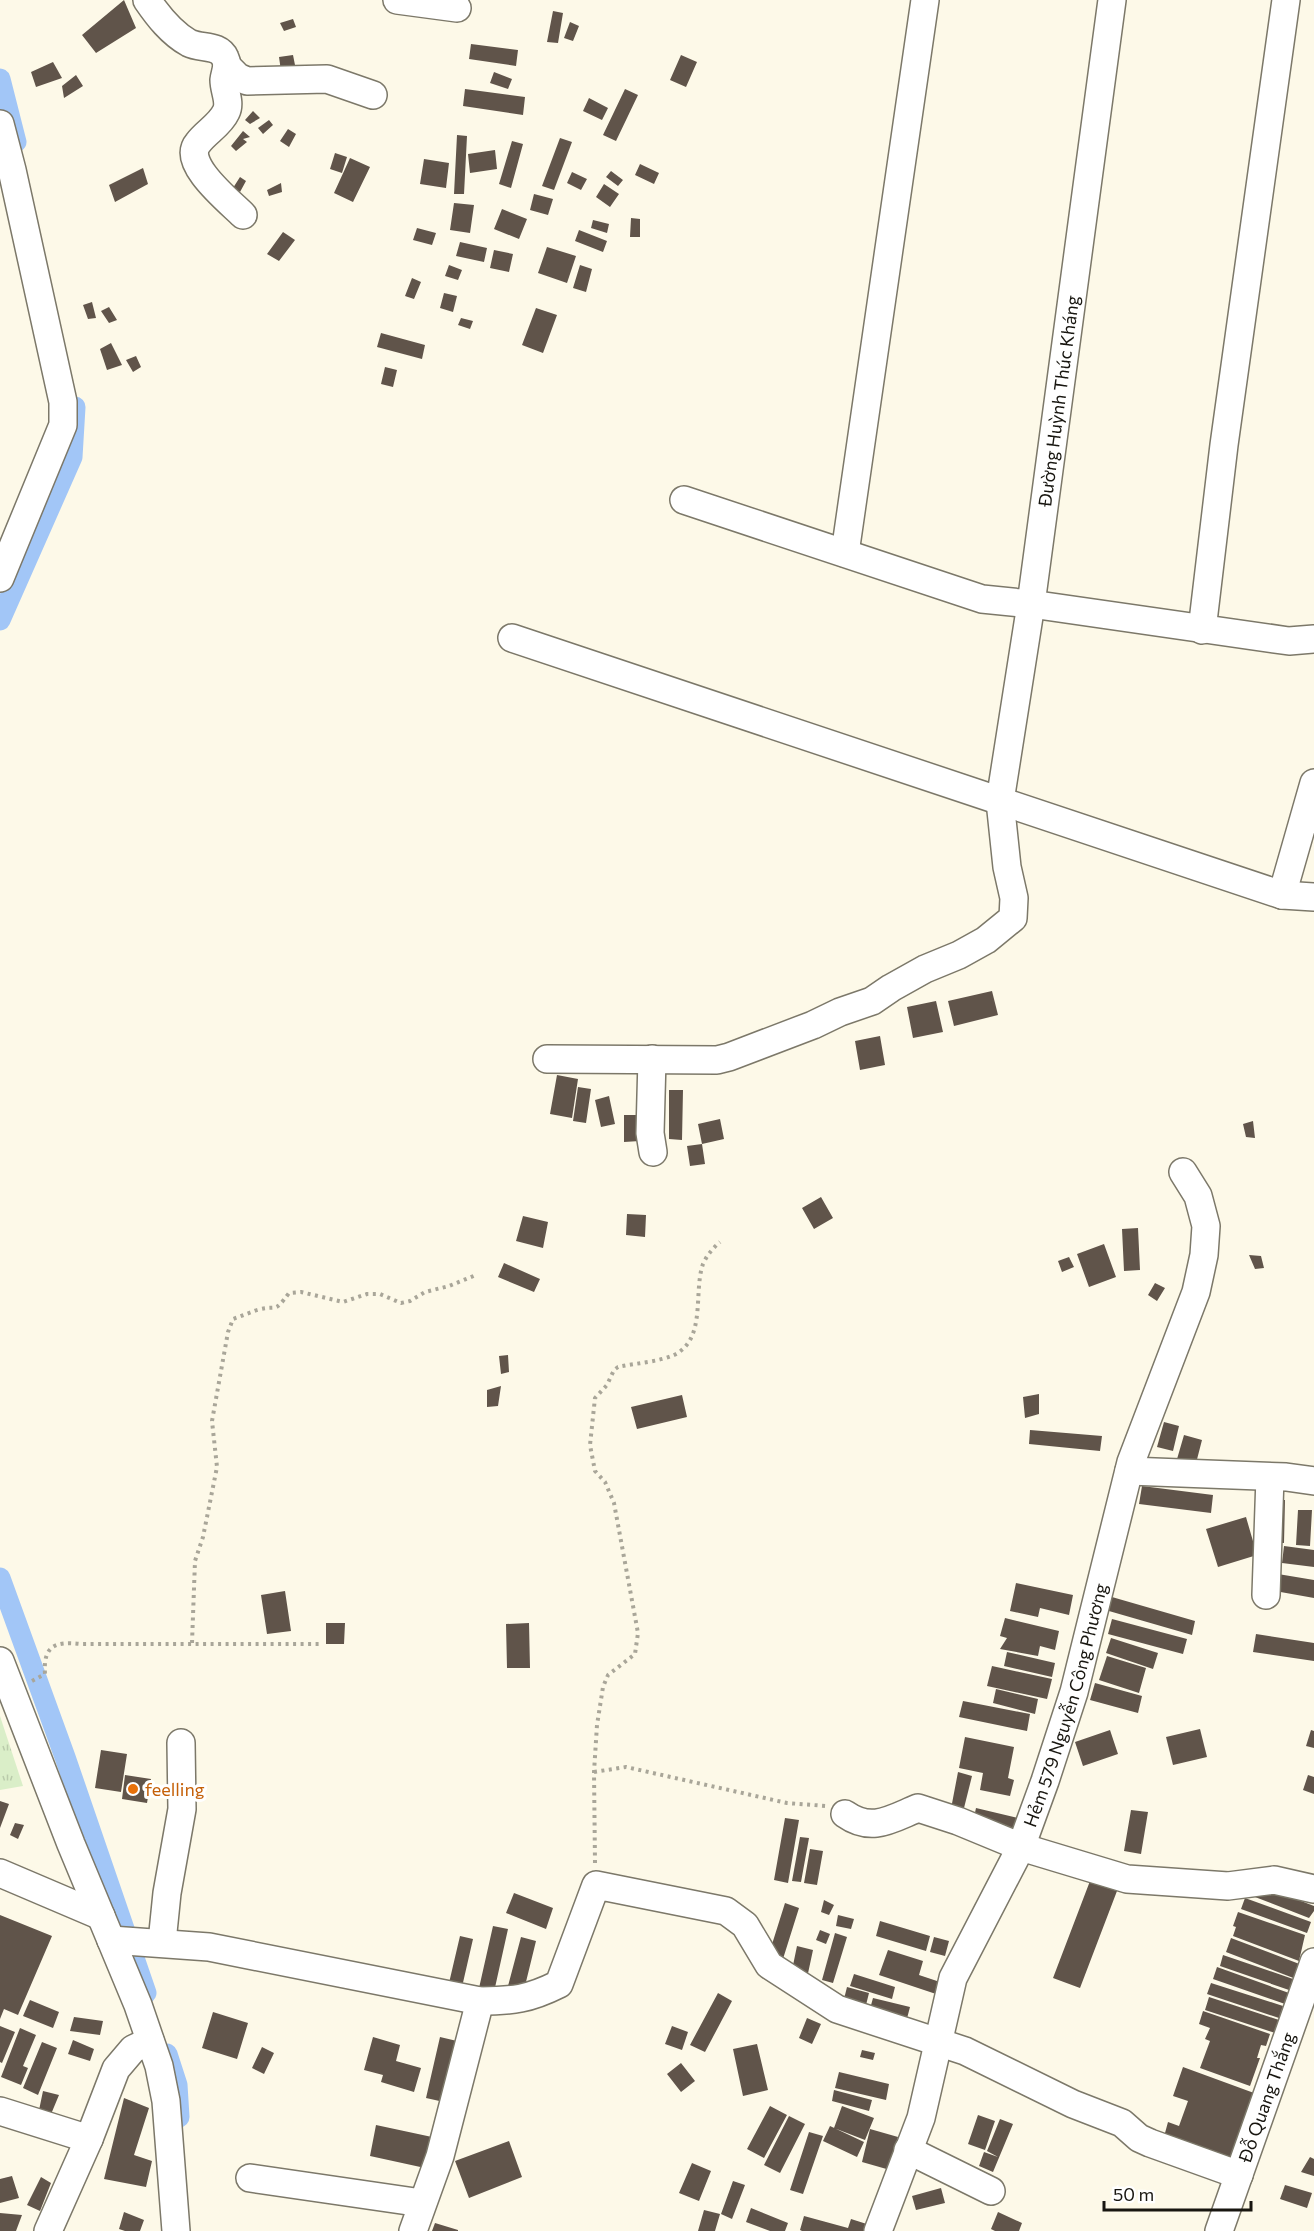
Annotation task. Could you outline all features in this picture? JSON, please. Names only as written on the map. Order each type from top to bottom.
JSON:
[{"type":"street","points":[[147,0],[176,35],[197,46],[218,49],[225,56],[227,66],[224,80],[228,104],[226,112],[196,144],[193,152],[195,163],[204,175],[243,215]]},
{"type":"street","points":[[397,0],[457,8]]},
{"type":"street","points":[[845,553],[926,0]]},
{"type":"street","points":[[1202,630],[1224,445],[1286,0]]},
{"type":"street","name":"Đường Huỳnh Thúc Kháng","points":[[652,1059],[717,1060],[729,1058],[813,1026],[840,1012],[872,1001],[925,969],[959,955],[986,940],[1012,918],[1014,898],[1007,867],[1000,801],[1031,604],[1108,1]]},
{"type":"street","points":[[227,66],[238,77],[247,81],[327,79],[373,95]]},
{"type":"street","points":[[0,124],[20,203],[63,402],[63,425],[0,578]]},
{"type":"street","points":[[684,500],[982,599],[1289,641],[1314,639]]},
{"type":"street","points":[[512,638],[1282,895],[1314,897]]},
{"type":"street","points":[[1282,895],[1314,783]]},
{"type":"street","points":[[547,1059],[652,1059],[650,1133],[653,1152]]},
{"type":"street","name":"Hẻm 579 Nguyễn Công Phương","points":[[878,2231],[921,2118],[953,1978],[1021,1847],[1074,1692],[1129,1471],[1196,1292],[1204,1255],[1206,1226],[1198,1196],[1183,1172]]},
{"type":"street","points":[[1129,1471],[1314,1481]]},
{"type":"street","points":[[1266,1595],[1270,1477]]},
{"type":"street","points":[[0,1661],[71,1844],[129,1937],[138,2004],[159,2066],[165,2101],[176,2231]]},
{"type":"street","points":[[129,1937],[167,1893],[182,1809],[181,1743]]},
{"type":"street","points":[[845,1814],[856,1822],[879,1823],[918,1808],[958,1821],[1021,1847],[1127,1879],[1228,1886],[1274,1880],[1314,1889]]},
{"type":"street","points":[[0,1873],[129,1937],[209,1947],[480,2001],[507,2001],[537,1995],[559,1984],[596,1886],[726,1911],[746,1925],[769,1965],[837,2008],[938,2044],[965,2051],[1073,2104],[1122,2123],[1139,2138],[1150,2143],[1239,2175]]},
{"type":"street","name":"Đỗ Quang Thắng","points":[[1219,2231],[1314,1962]]},
{"type":"street","points":[[413,2231],[440,2156],[480,2001]]},
{"type":"street","points":[[48,2231],[89,2139],[116,2069],[133,2049],[150,2041]]},
{"type":"street","points":[[0,2111],[89,2139]]},
{"type":"street","points":[[908,2150],[991,2191]]},
{"type":"street","points":[[250,2178],[422,2203]]},
{"type":"path","points":[[596,1886],[594,1772],[597,1725],[603,1687],[608,1675],[635,1654],[638,1633],[614,1503],[605,1482],[595,1471],[590,1445],[595,1398],[607,1385],[614,1370],[618,1367],[673,1355],[688,1342],[696,1324],[700,1275],[711,1251],[720,1242]]},
{"type":"path","points":[[192,1643],[195,1561],[203,1537],[217,1467],[212,1421],[228,1332],[233,1319],[259,1309],[272,1310],[279,1307],[289,1293],[301,1292],[343,1302],[367,1294],[380,1294],[401,1302],[411,1301],[425,1292],[449,1286],[476,1275]]},
{"type":"path","points":[[25,1684],[45,1674],[44,1660],[51,1648],[62,1642],[81,1644],[318,1644]]},
{"type":"path","points":[[594,1772],[626,1767],[787,1803],[822,1804],[845,1814]]},
{"type":"green space","points":[[0,1716],[23,1786],[0,1790]]},
{"type":"building","points":[[124,0],[136,28],[96,53],[82,35]]},
{"type":"building","points":[[553,11],[563,13],[558,43],[547,42]]},
{"type":"building","points":[[293,19],[296,27],[284,31],[280,23]]},
{"type":"building","points":[[570,22],[579,26],[573,41],[564,38]]},
{"type":"building","points":[[471,44],[518,50],[516,66],[469,59]]},
{"type":"building","points":[[293,55],[297,75],[282,78],[279,57]]},
{"type":"building","points":[[681,55],[697,62],[686,87],[670,80]]},
{"type":"building","points":[[53,62],[62,78],[36,87],[31,72]]},
{"type":"building","points":[[494,72],[512,79],[508,89],[490,83]]},
{"type":"building","points":[[76,75],[83,86],[64,98],[62,86]]},
{"type":"building","points":[[465,89],[525,97],[523,115],[463,106]]},
{"type":"building","points":[[625,89],[638,95],[616,141],[603,135]]},
{"type":"building","points":[[589,98],[608,108],[602,120],[583,111]]},
{"type":"building","points":[[253,111],[260,118],[250,124],[245,120]]},
{"type":"building","points":[[269,120],[273,125],[263,134],[258,128]]},
{"type":"building","points":[[288,129],[296,134],[289,147],[280,141]]},
{"type":"building","points":[[243,131],[250,137],[243,139],[247,142],[236,151],[231,146]]},
{"type":"building","points":[[457,135],[467,136],[464,194],[454,194]]},
{"type":"building","points":[[560,138],[572,142],[554,190],[542,186]]},
{"type":"building","points":[[512,141],[523,144],[511,188],[499,184]]},
{"type":"building","points":[[495,150],[497,169],[470,173],[468,154]]},
{"type":"building","points":[[335,153],[347,157],[342,173],[330,169]]},
{"type":"building","points":[[350,158],[370,167],[353,202],[334,193]]},
{"type":"building","points":[[424,159],[449,163],[446,188],[420,184]]},
{"type":"building","points":[[640,164],[659,173],[654,184],[635,175]]},
{"type":"building","points":[[143,168],[148,184],[115,202],[109,185]]},
{"type":"building","points":[[611,171],[623,180],[618,186],[606,177]]},
{"type":"building","points":[[572,172],[587,179],[581,190],[567,183]]},
{"type":"building","points":[[240,177],[246,181],[240,192],[233,188]]},
{"type":"building","points":[[281,183],[282,192],[269,196],[267,190]]},
{"type":"building","points":[[604,184],[619,194],[610,207],[596,197]]},
{"type":"building","points":[[534,194],[553,199],[548,215],[530,210]]},
{"type":"building","points":[[454,203],[474,205],[470,233],[450,230]]},
{"type":"building","points":[[502,209],[527,219],[519,239],[494,229]]},
{"type":"building","points":[[631,218],[640,219],[640,237],[630,237]]},
{"type":"building","points":[[593,220],[609,224],[607,233],[591,228]]},
{"type":"building","points":[[417,228],[436,233],[432,245],[413,240]]},
{"type":"building","points":[[579,230],[607,241],[603,252],[575,241]]},
{"type":"building","points":[[283,232],[295,240],[279,261],[267,254]]},
{"type":"building","points":[[460,242],[487,248],[484,262],[456,256]]},
{"type":"building","points":[[547,247],[576,256],[567,283],[538,273]]},
{"type":"building","points":[[494,250],[513,254],[509,272],[490,268]]},
{"type":"building","points":[[449,265],[462,270],[458,280],[445,276]]},
{"type":"building","points":[[580,265],[592,269],[586,292],[573,288]]},
{"type":"building","points":[[412,278],[421,282],[414,299],[405,296]]},
{"type":"building","points":[[444,293],[457,296],[453,312],[440,308]]},
{"type":"building","points":[[92,302],[96,318],[88,319],[83,305]]},
{"type":"building","points":[[109,307],[117,320],[109,323],[101,311]]},
{"type":"building","points":[[536,308],[557,315],[543,353],[522,345]]},
{"type":"building","points":[[461,318],[473,321],[470,329],[458,325]]},
{"type":"building","points":[[381,333],[425,345],[422,359],[377,347]]},
{"type":"building","points":[[111,343],[122,365],[107,370],[100,349]]},
{"type":"building","points":[[136,356],[141,367],[133,372],[126,360]]},
{"type":"building","points":[[385,367],[397,370],[393,387],[381,384]]},
{"type":"building","points":[[992,991],[998,1015],[954,1026],[948,1001]]},
{"type":"building","points":[[936,1001],[943,1032],[913,1038],[907,1007]]},
{"type":"building","points":[[880,1036],[885,1065],[860,1070],[855,1041]]},
{"type":"building","points":[[557,1075],[578,1079],[572,1118],[550,1114]]},
{"type":"building","points":[[578,1087],[591,1089],[586,1123],[573,1121]]},
{"type":"building","points":[[669,1090],[683,1090],[682,1140],[669,1139]]},
{"type":"building","points":[[609,1096],[615,1124],[601,1127],[595,1100]]},
{"type":"building","points":[[624,1115],[639,1115],[640,1141],[624,1142]]},
{"type":"building","points":[[720,1119],[724,1139],[702,1144],[698,1124]]},
{"type":"building","points":[[1253,1121],[1255,1138],[1246,1137],[1243,1124]]},
{"type":"building","points":[[702,1144],[705,1164],[690,1166],[687,1146]]},
{"type":"building","points":[[821,1197],[833,1218],[814,1229],[802,1208]]},
{"type":"building","points":[[627,1214],[646,1215],[645,1237],[626,1235]]},
{"type":"building","points":[[523,1216],[548,1222],[543,1248],[516,1241]]},
{"type":"building","points":[[1138,1228],[1140,1270],[1124,1271],[1122,1229]]},
{"type":"building","points":[[1104,1244],[1116,1277],[1089,1287],[1077,1254]]},
{"type":"building","points":[[1249,1255],[1261,1256],[1264,1268],[1255,1269]]},
{"type":"building","points":[[1069,1257],[1074,1267],[1062,1272],[1058,1261]]},
{"type":"building","points":[[504,1263],[540,1279],[534,1292],[498,1277]]},
{"type":"building","points":[[1155,1283],[1165,1288],[1157,1301],[1148,1295]]},
{"type":"building","points":[[508,1355],[509,1372],[501,1374],[499,1356]]},
{"type":"building","points":[[501,1386],[498,1406],[487,1407],[487,1390]]},
{"type":"building","points":[[1039,1394],[1039,1414],[1025,1418],[1023,1397]]},
{"type":"building","points":[[682,1395],[687,1417],[637,1429],[631,1407]]},
{"type":"building","points":[[1164,1422],[1179,1426],[1173,1451],[1157,1447]]},
{"type":"building","points":[[1030,1430],[1102,1436],[1100,1451],[1029,1444]]},
{"type":"building","points":[[1184,1435],[1202,1440],[1194,1471],[1175,1466]]},
{"type":"building","points":[[1142,1486],[1213,1495],[1211,1513],[1139,1504]]},
{"type":"building","points":[[1272,1500],[1285,1500],[1284,1543],[1271,1542]]},
{"type":"building","points":[[1298,1510],[1312,1510],[1310,1546],[1296,1545]]},
{"type":"building","points":[[1246,1517],[1257,1555],[1218,1567],[1206,1529]]},
{"type":"building","points":[[1284,1546],[1314,1550],[1314,1567],[1282,1563]]},
{"type":"building","points":[[1278,1574],[1314,1580],[1314,1598],[1275,1591]]},
{"type":"building","points":[[1016,1583],[1073,1595],[1069,1615],[1040,1608],[1038,1617],[1010,1611]]},
{"type":"building","points":[[285,1591],[291,1631],[267,1634],[261,1595]]},
{"type":"building","points":[[1105,1595],[1195,1621],[1192,1635],[1102,1609]]},
{"type":"building","points":[[1005,1618],[1059,1631],[1055,1650],[1040,1646],[1038,1656],[1000,1649],[1007,1638],[1000,1636]]},
{"type":"building","points":[[1112,1619],[1187,1639],[1183,1654],[1108,1634]]},
{"type":"building","points":[[326,1623],[345,1623],[344,1644],[326,1644]]},
{"type":"building","points":[[529,1623],[530,1668],[507,1668],[506,1624]]},
{"type":"building","points":[[1256,1634],[1314,1643],[1314,1661],[1253,1652]]},
{"type":"building","points":[[1111,1638],[1158,1653],[1153,1669],[1106,1653]]},
{"type":"building","points":[[1007,1652],[1055,1663],[1052,1677],[1004,1666]]},
{"type":"building","points":[[1107,1656],[1146,1668],[1139,1693],[1099,1680]]},
{"type":"building","points":[[992,1666],[1052,1679],[1047,1699],[987,1686]]},
{"type":"building","points":[[1095,1683],[1142,1696],[1138,1713],[1090,1700]]},
{"type":"building","points":[[996,1689],[1038,1699],[1035,1714],[993,1703]]},
{"type":"building","points":[[963,1701],[1030,1714],[1027,1731],[959,1717]]},
{"type":"building","points":[[1200,1729],[1207,1757],[1173,1765],[1166,1737]]},
{"type":"building","points":[[1110,1730],[1118,1754],[1083,1766],[1075,1742]]},
{"type":"building","points":[[1311,1730],[1314,1731],[1314,1748],[1306,1746]]},
{"type":"building","points":[[965,1737],[1014,1747],[1008,1778],[1014,1780],[1010,1796],[980,1790],[983,1773],[959,1768]]},
{"type":"building","points":[[101,1750],[127,1754],[121,1792],[95,1788]]},
{"type":"building","points":[[958,1772],[972,1776],[962,1816],[950,1814]]},
{"type":"building","points":[[125,1775],[151,1779],[147,1803],[122,1799]]},
{"type":"building","points":[[1308,1775],[1314,1777],[1314,1794],[1303,1790]]},
{"type":"building","points":[[0,1801],[9,1804],[0,1828]]},
{"type":"building","points":[[976,1808],[1018,1818],[1015,1832],[973,1822]]},
{"type":"building","points":[[1131,1810],[1148,1812],[1141,1854],[1124,1851]]},
{"type":"building","points":[[785,1818],[799,1820],[788,1883],[774,1880]]},
{"type":"building","points":[[15,1823],[24,1825],[18,1839],[10,1835]]},
{"type":"building","points":[[800,1837],[809,1838],[801,1882],[792,1881]]},
{"type":"building","points":[[810,1849],[823,1851],[817,1885],[804,1883]]},
{"type":"building","points":[[1090,1881],[1117,1891],[1080,1988],[1053,1978]]},
{"type":"building","points":[[1260,1885],[1314,1906],[1314,1911],[1309,1918],[1255,1897]]},
{"type":"building","points":[[514,1893],[553,1908],[546,1929],[506,1913]]},
{"type":"building","points":[[1245,1898],[1311,1922],[1307,1933],[1241,1909]]},
{"type":"building","points":[[824,1900],[834,1905],[829,1915],[821,1912]]},
{"type":"building","points":[[785,1903],[799,1908],[782,1962],[768,1957]]},
{"type":"building","points":[[1238,1912],[1305,1935],[1299,1961],[1233,1936],[1236,1927],[1233,1926]]},
{"type":"building","points":[[0,1915],[52,1936],[18,2015],[4,2009],[0,2019]]},
{"type":"building","points":[[838,1915],[854,1919],[851,1929],[836,1926]]},
{"type":"building","points":[[880,1921],[930,1936],[926,1951],[876,1936]]},
{"type":"building","points":[[493,1926],[508,1929],[492,2001],[477,1997]]},
{"type":"building","points":[[820,1930],[830,1934],[826,1944],[816,1940]]},
{"type":"building","points":[[835,1933],[847,1937],[833,1983],[822,1980]]},
{"type":"building","points":[[460,1936],[473,1939],[462,1987],[449,1983]]},
{"type":"building","points":[[521,1937],[536,1941],[524,1990],[508,1986]]},
{"type":"building","points":[[934,1937],[949,1941],[945,1956],[930,1952]]},
{"type":"building","points":[[1231,1938],[1302,1965],[1296,1979],[1226,1952]]},
{"type":"building","points":[[797,1946],[813,1950],[807,1978],[791,1975]]},
{"type":"building","points":[[888,1950],[923,1961],[919,1975],[940,1982],[936,1994],[879,1975]]},
{"type":"building","points":[[1223,1955],[1293,1979],[1289,1990],[1220,1966]]},
{"type":"building","points":[[1217,1967],[1289,1993],[1285,2004],[1213,1979]]},
{"type":"building","points":[[854,1974],[895,1987],[892,1999],[850,1986]]},
{"type":"building","points":[[1211,1983],[1283,2006],[1279,2018],[1207,1994]]},
{"type":"building","points":[[847,1987],[869,1993],[864,2013],[842,2007]]},
{"type":"building","points":[[718,1993],[732,2001],[705,2052],[690,2045]]},
{"type":"building","points":[[1209,1997],[1279,2020],[1275,2033],[1205,2010]]},
{"type":"building","points":[[873,1998],[910,2007],[905,2026],[868,2016]]},
{"type":"building","points":[[30,2000],[59,2012],[53,2028],[23,2016]]},
{"type":"building","points":[[1203,2011],[1270,2034],[1266,2046],[1261,2045],[1257,2058],[1260,2058],[1250,2086],[1200,2068],[1210,2041],[1205,2039],[1210,2028],[1199,2024]]},
{"type":"building","points":[[213,2012],[248,2023],[237,2059],[202,2048]]},
{"type":"building","points":[[74,2017],[103,2021],[100,2035],[70,2031]]},
{"type":"building","points":[[807,2018],[821,2024],[812,2044],[799,2038]]},
{"type":"building","points":[[0,2026],[15,2032],[2,2063],[0,2062]]},
{"type":"building","points":[[672,2026],[688,2032],[682,2050],[665,2044]]},
{"type":"building","points":[[20,2028],[36,2035],[23,2066],[28,2068],[21,2085],[1,2077]]},
{"type":"building","points":[[373,2037],[400,2045],[396,2061],[421,2068],[414,2092],[381,2082],[383,2075],[364,2070]]},
{"type":"building","points":[[440,2037],[457,2041],[444,2102],[426,2098]]},
{"type":"building","points":[[73,2040],[94,2049],[90,2061],[68,2054]]},
{"type":"building","points":[[42,2042],[57,2048],[38,2095],[23,2088]]},
{"type":"building","points":[[757,2044],[768,2090],[743,2096],[733,2049]]},
{"type":"building","points":[[262,2047],[274,2053],[264,2074],[252,2068]]},
{"type":"building","points":[[862,2050],[875,2053],[873,2060],[860,2057]]},
{"type":"building","points":[[681,2063],[695,2081],[681,2092],[667,2074]]},
{"type":"building","points":[[1183,2067],[1254,2093],[1229,2166],[1162,2144],[1168,2122],[1179,2126],[1188,2101],[1173,2096]]},
{"type":"building","points":[[839,2072],[889,2084],[886,2100],[835,2088]]},
{"type":"building","points":[[834,2090],[872,2100],[869,2111],[832,2101]]},
{"type":"building","points":[[43,2091],[59,2095],[49,2119],[38,2115]]},
{"type":"building","points":[[124,2098],[149,2108],[134,2155],[152,2161],[146,2187],[104,2179]]},
{"type":"building","points":[[770,2106],[787,2115],[764,2158],[747,2149]]},
{"type":"building","points":[[842,2106],[874,2118],[865,2140],[834,2128]]},
{"type":"building","points":[[978,2115],[995,2121],[985,2150],[968,2144]]},
{"type":"building","points":[[789,2116],[805,2124],[780,2173],[764,2165]]},
{"type":"building","points":[[1000,2119],[1013,2124],[993,2172],[979,2166],[984,2152],[998,2157],[987,2151]]},
{"type":"building","points":[[376,2125],[432,2137],[425,2168],[370,2156]]},
{"type":"building","points":[[830,2126],[864,2142],[857,2157],[823,2141]]},
{"type":"building","points":[[870,2129],[898,2137],[890,2170],[862,2162]]},
{"type":"building","points":[[809,2132],[823,2136],[803,2194],[790,2190]]},
{"type":"building","points":[[509,2141],[522,2177],[469,2198],[455,2161]]},
{"type":"building","points":[[1310,2157],[1314,2159],[1314,2176],[1301,2172]]},
{"type":"building","points":[[692,2163],[711,2171],[699,2201],[679,2193]]},
{"type":"building","points":[[12,2176],[19,2198],[0,2203],[0,2179]]},
{"type":"building","points":[[41,2177],[51,2183],[40,2211],[27,2205]]},
{"type":"building","points":[[733,2181],[745,2185],[732,2219],[721,2214]]},
{"type":"building","points":[[1285,2185],[1312,2193],[1307,2208],[1280,2199]]},
{"type":"building","points":[[941,2188],[945,2203],[916,2210],[912,2196]]},
{"type":"building","points":[[751,2208],[788,2223],[785,2231],[770,2231],[746,2222]]},
{"type":"building","points":[[704,2210],[720,2214],[715,2231],[698,2231]]},
{"type":"building","points":[[124,2212],[144,2220],[140,2231],[119,2229]]},
{"type":"building","points":[[998,2212],[1022,2223],[1019,2231],[991,2229]]},
{"type":"building","points":[[0,2213],[22,2215],[16,2231],[0,2231]]},
{"type":"building","points":[[804,2216],[848,2228],[851,2219],[873,2226],[872,2231],[802,2231],[800,2230]]},
{"type":"building","points":[[435,2223],[458,2230],[458,2231],[432,2231]]},
{"type":"waterway","points":[[0,79],[16,142]]},
{"type":"waterway","points":[[0,620],[72,457],[75,407]]},
{"type":"waterway","points":[[0,1578],[65,1757],[146,1993]]},
{"type":"waterway","points":[[167,2054],[177,2085],[179,2117]]},
{"type":"place","name":"feelling","points":[[133,1789]]}]
